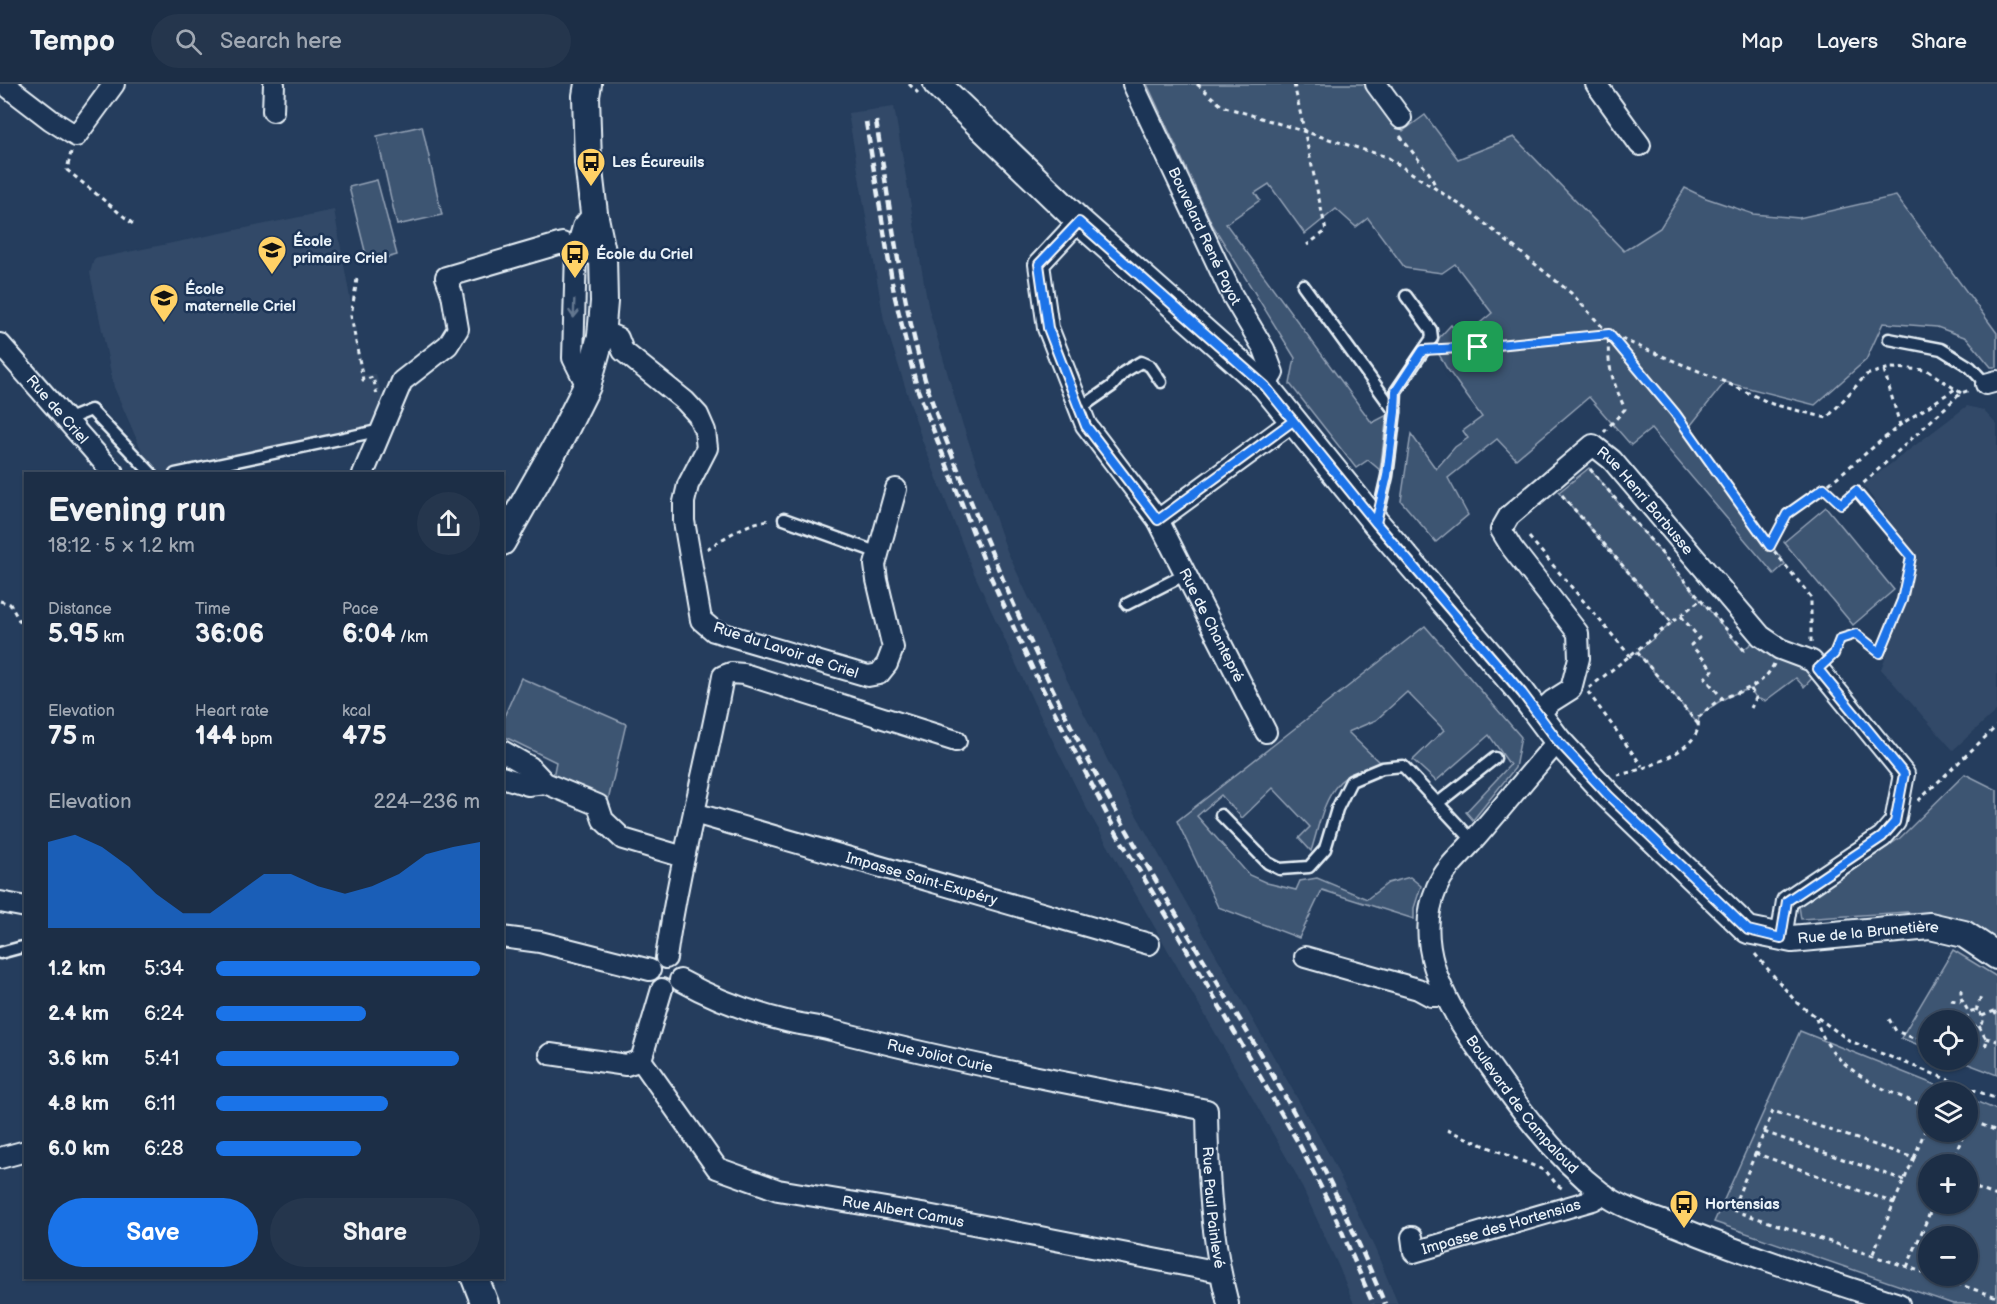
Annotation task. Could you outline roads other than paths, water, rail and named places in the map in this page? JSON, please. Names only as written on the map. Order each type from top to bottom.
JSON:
[{"type":"street","points":[[4,84],[76,136],[114,84]]},
{"type":"street","points":[[273,111],[274,84]]},
{"type":"street","points":[[504,538],[561,438],[587,386],[601,336],[604,302],[603,256],[594,213],[588,162],[586,96],[588,84]]},
{"type":"street","name":"Bouvelard René Payot","points":[[1133,84],[1232,295],[1264,349],[1273,373],[1265,386]]},
{"type":"street","points":[[1376,84],[1401,118]]},
{"type":"street","points":[[1596,84],[1640,145]]},
{"type":"street","points":[[931,92],[1265,386],[1558,741]]},
{"type":"street","points":[[587,386],[573,358],[576,251],[583,227],[594,213]]},
{"type":"street","name":"Rue de Chantepré","points":[[1079,222],[1039,264],[1048,328],[1086,426],[1158,520],[1266,732]]},
{"type":"street","points":[[364,472],[402,381],[448,345],[458,328],[452,294],[446,278],[562,243],[576,251],[603,256]]},
{"type":"street","name":"Rue du Lavoir de Criel","points":[[601,336],[611,335],[618,338],[623,351],[685,401],[698,415],[705,431],[707,448],[688,485],[684,502],[684,521],[701,620],[714,631],[867,676],[879,674],[887,664],[893,648],[875,565],[896,489]]},
{"type":"street","name":"Rue de Criel","points":[[0,344],[112,472]]},
{"type":"street","points":[[1158,520],[1293,421]]},
{"type":"street","name":"Rue Henri Barbusse","points":[[1538,714],[1552,701],[1571,689],[1580,658],[1578,633],[1512,548],[1501,530],[1509,516],[1586,451],[1612,459],[1761,636],[1815,665],[1904,774],[1895,822],[1882,837],[1787,901],[1781,938]]},
{"type":"street","points":[[650,970],[658,960],[666,958],[684,857],[723,676],[731,673],[744,674],[956,741]]},
{"type":"street","name":"Boulevard de Campaloud","points":[[1558,741],[1473,842],[1447,869],[1437,887],[1430,908],[1429,945],[1444,996],[1520,1110],[1553,1150],[1604,1194],[1674,1225],[1789,1269],[1899,1304]]},
{"type":"street","name":"Rue de la Brunetière","points":[[1558,741],[1747,937],[1792,939],[1930,926],[1964,934],[1997,956]]},
{"type":"street","points":[[504,752],[530,767],[545,783],[598,805],[603,820],[623,839],[684,857]]},
{"type":"street","points":[[504,778],[528,785],[545,783]]},
{"type":"street","name":"Impasse Saint-Exupéry","points":[[694,813],[1149,944]]},
{"type":"street","points":[[0,902],[24,908]]},
{"type":"street","points":[[504,937],[540,942],[650,970]]},
{"type":"street","points":[[1305,957],[1418,989],[1431,996],[1444,996]]},
{"type":"street","name":"Rue Joliot Curie","points":[[666,958],[680,966],[682,975],[680,980],[706,995],[787,1022],[828,1029],[896,1047],[1207,1110]]},
{"type":"street","points":[[650,970],[653,983],[662,989],[670,989],[680,980]]},
{"type":"street","points":[[550,1054],[626,1065],[640,1060],[662,989]]},
{"type":"street","name":"Rue Albert Camus","points":[[640,1060],[717,1168],[778,1190],[922,1214],[1220,1272]]},
{"type":"street","name":"Rue Paul Painlevé","points":[[1207,1110],[1208,1178],[1220,1272],[1228,1304]]},
{"type":"street","points":[[0,1158],[24,1152]]},
{"type":"street","name":"Impasse des Hortensias","points":[[1412,1236],[1414,1252],[1593,1200],[1604,1194]]},
{"type":"street","points":[[475,1279],[485,1304]]},
{"type":"lane","points":[[1303,285],[1395,412]]},
{"type":"lane","points":[[1376,523],[1387,476],[1396,391],[1432,338],[1431,330],[1406,296]]},
{"type":"lane","points":[[1889,339],[1941,349],[1991,382]]},
{"type":"lane","points":[[1079,409],[1112,386],[1124,372],[1141,362],[1150,366],[1161,382]]},
{"type":"lane","points":[[66,420],[92,410],[150,472]]},
{"type":"lane","points":[[183,472],[386,422]]},
{"type":"lane","points":[[784,519],[879,552]]},
{"type":"lane","points":[[1126,604],[1186,574]]},
{"type":"lane","points":[[1438,803],[1496,758]]},
{"type":"lane","points":[[1221,815],[1268,863],[1281,869],[1309,867],[1325,849],[1337,809],[1351,782],[1382,768],[1403,766],[1473,842]]},
{"type":"lane","points":[[0,953],[24,947]]},
{"type":"railway","points":[[876,121],[903,286],[926,383],[950,451],[1010,597],[1065,715],[1105,791],[1308,1138],[1385,1304]]},
{"type":"railway","points":[[866,122],[894,293],[917,388],[988,571],[1033,670],[1117,834],[1299,1144],[1333,1211],[1373,1304]]},
{"type":"place","name":"Les Écureuils","points":[[591,188]]},
{"type":"place","name":"École primaire Criel","points":[[272,276]]},
{"type":"place","name":"École du Criel","points":[[575,280]]},
{"type":"place","name":"École maternelle Criel","points":[[164,324]]},
{"type":"place","name":"Hortensias","points":[[1684,1230]]}]
